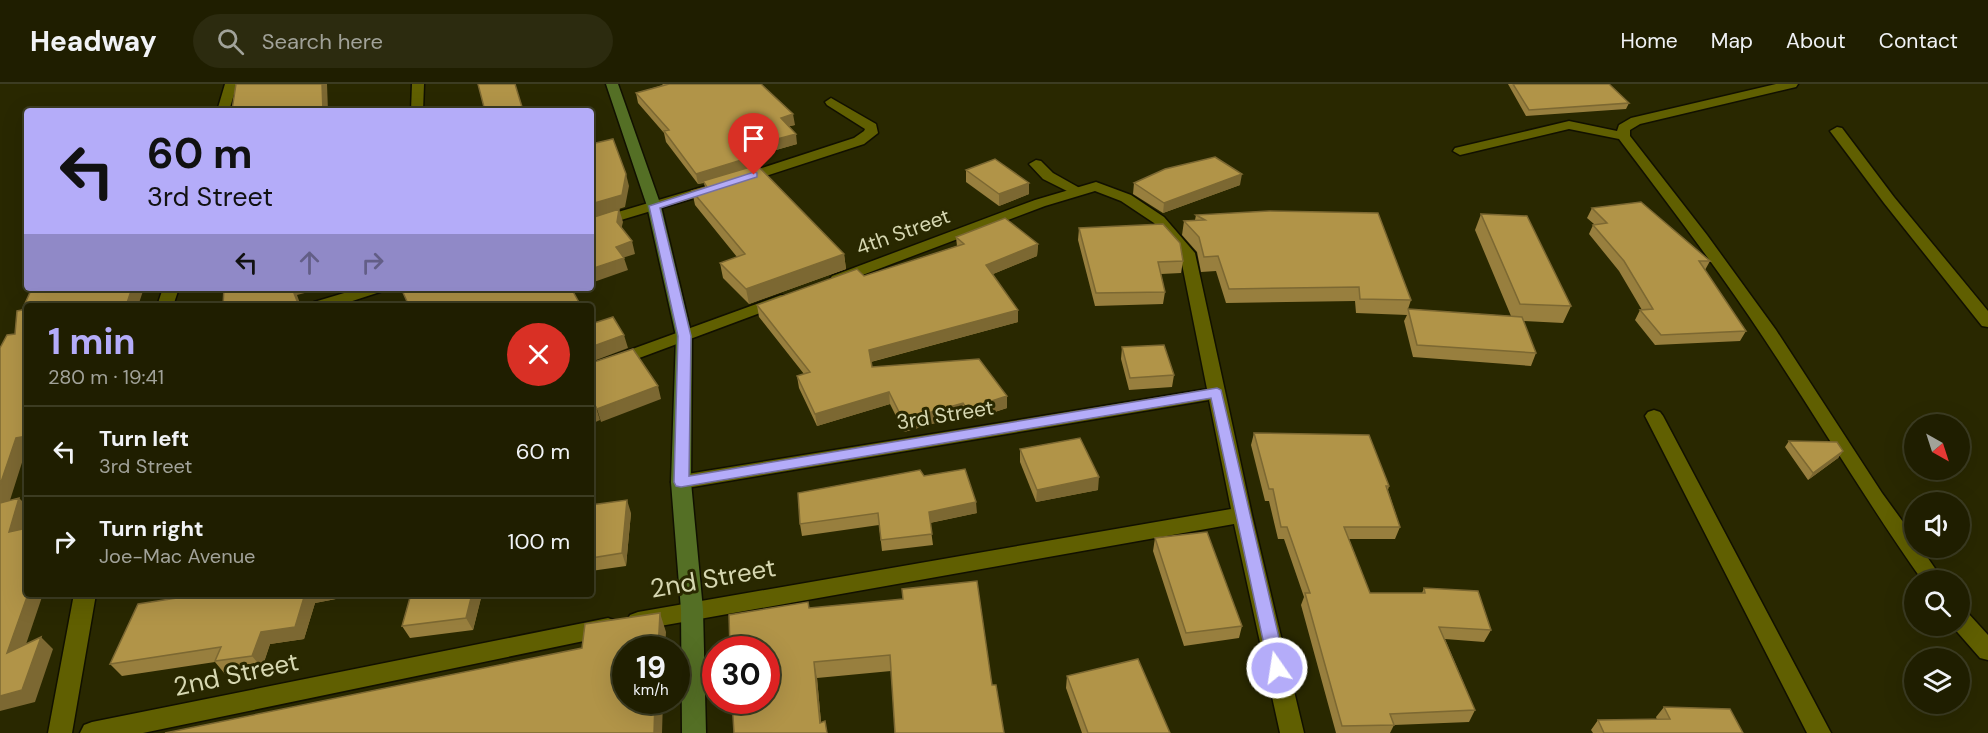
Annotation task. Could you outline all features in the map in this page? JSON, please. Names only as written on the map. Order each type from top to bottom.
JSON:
[{"type":"street","points":[[224,108],[231,84]]},
{"type":"street","points":[[417,108],[418,84]]},
{"type":"street","points":[[612,84],[654,206],[684,336],[681,482],[692,610],[694,733]]},
{"type":"street","points":[[1623,136],[1624,128],[1636,121],[1792,84]]},
{"type":"street","points":[[594,224],[859,141],[871,133],[872,127],[831,102]]},
{"type":"street","points":[[1460,151],[1569,125],[1623,136],[1702,238],[1770,334],[1875,498],[1926,570]]},
{"type":"street","points":[[1837,131],[1889,200],[1988,322]]},
{"type":"street","points":[[1036,164],[1048,176],[1078,191]]},
{"type":"street","name":"4th Street","points":[[818,286],[1096,186],[1126,198],[1160,220],[1187,253],[1217,393]]},
{"type":"street","points":[[329,303],[367,291]]},
{"type":"street","points":[[594,369],[796,295]]},
{"type":"street","points":[[1217,393],[1242,515],[1293,733]]},
{"type":"street","name":"3rd Street","points":[[681,482],[1217,393]]},
{"type":"street","points":[[1654,416],[1819,733]]},
{"type":"street","name":"2nd Street","points":[[92,733],[692,610],[1242,515]]},
{"type":"street","points":[[60,733],[84,597]]},
{"type":"street","points":[[1970,631],[1988,651]]},
{"type":"building","points":[[236,84],[322,84],[323,108],[232,108]]},
{"type":"building","points":[[478,84],[515,84],[522,107],[484,108]]},
{"type":"building","points":[[669,84],[761,84],[793,114],[781,118],[796,134],[740,149],[748,158],[696,174],[664,131],[669,130],[636,93]]},
{"type":"building","points":[[1513,84],[1609,84],[1629,103],[1529,110]]},
{"type":"building","points":[[613,139],[626,174],[622,195],[594,203],[594,143]]},
{"type":"building","points":[[1215,157],[1242,174],[1164,203],[1134,183],[1165,169]]},
{"type":"building","points":[[995,159],[1029,183],[999,194],[966,170]]},
{"type":"building","points":[[757,165],[844,254],[746,289],[720,263],[745,254],[692,191],[707,187],[703,181]]},
{"type":"building","points":[[1641,202],[1710,261],[1699,261],[1746,331],[1661,335],[1640,310],[1653,309],[1624,261],[1593,225],[1607,223],[1592,208]]},
{"type":"building","points":[[619,209],[617,222],[632,241],[616,247],[624,258],[594,268],[594,217]]},
{"type":"building","points":[[1269,211],[1378,213],[1411,300],[1360,299],[1359,287],[1229,289],[1218,256],[1204,257],[1199,237],[1184,221],[1205,220],[1196,215]]},
{"type":"building","points":[[1481,214],[1527,216],[1571,306],[1520,304]]},
{"type":"building","points":[[1005,218],[1038,244],[986,265],[1018,310],[869,350],[872,367],[979,359],[1007,396],[967,409],[963,403],[903,420],[889,392],[815,414],[797,376],[810,372],[757,305],[857,269],[864,276],[964,244],[956,237]]},
{"type":"building","points":[[1163,224],[1180,243],[1183,261],[1158,262],[1165,292],[1096,293],[1079,228]]},
{"type":"building","points":[[31,291],[131,291],[127,303],[25,303]]},
{"type":"building","points":[[224,291],[293,291],[298,303],[223,303]]},
{"type":"building","points":[[402,291],[573,291],[579,303],[408,303]]},
{"type":"building","points":[[24,306],[24,437],[16,438],[0,485],[0,348],[7,335],[15,334],[17,311],[22,310]]},
{"type":"building","points":[[1408,309],[1522,317],[1536,353],[1417,345]]},
{"type":"building","points":[[613,317],[624,335],[594,346],[594,323]]},
{"type":"building","points":[[1164,345],[1174,375],[1130,378],[1122,347]]},
{"type":"building","points":[[633,349],[658,386],[597,409],[594,408],[594,362]]},
{"type":"building","points":[[1254,433],[1369,435],[1389,486],[1386,486],[1400,527],[1344,527],[1370,593],[1425,593],[1424,588],[1478,591],[1491,630],[1439,627],[1475,710],[1390,714],[1394,725],[1342,726],[1305,593],[1310,593],[1287,527],[1281,527],[1273,489],[1269,489]]},
{"type":"building","points":[[1080,438],[1099,477],[1037,490],[1020,449]]},
{"type":"building","points":[[1789,441],[1837,442],[1843,451],[1813,473]]},
{"type":"building","points":[[965,469],[976,502],[929,512],[932,534],[881,540],[878,513],[800,524],[798,493],[920,470],[924,476]]},
{"type":"building","points":[[19,498],[9,532],[24,529],[24,597],[27,597],[7,653],[41,637],[22,690],[0,696],[0,503]]},
{"type":"building","points":[[627,500],[622,553],[594,558],[594,505]]},
{"type":"building","points":[[1207,532],[1242,626],[1186,633],[1155,538]]},
{"type":"building","points":[[977,581],[992,685],[996,685],[1004,733],[895,733],[890,655],[814,662],[820,723],[825,721],[827,733],[734,733],[733,714],[780,714],[780,636],[730,636],[729,615],[808,602],[809,608],[903,599],[902,589]]},
{"type":"building","points":[[184,597],[304,597],[295,627],[261,632],[252,656],[215,661],[221,647],[110,664],[138,604]]},
{"type":"building","points":[[410,597],[471,597],[466,618],[402,626]]},
{"type":"building","points":[[660,613],[659,636],[612,636],[612,714],[655,714],[654,733],[165,733],[582,648],[585,624]]},
{"type":"building","points":[[1138,659],[1170,733],[1088,733],[1067,676]]},
{"type":"building","points":[[1664,707],[1730,709],[1743,733],[1604,733],[1598,720],[1670,719]]},
{"type":"route","points":[[754,175],[654,206],[684,336],[681,482],[1217,393],[1277,668]]}]
